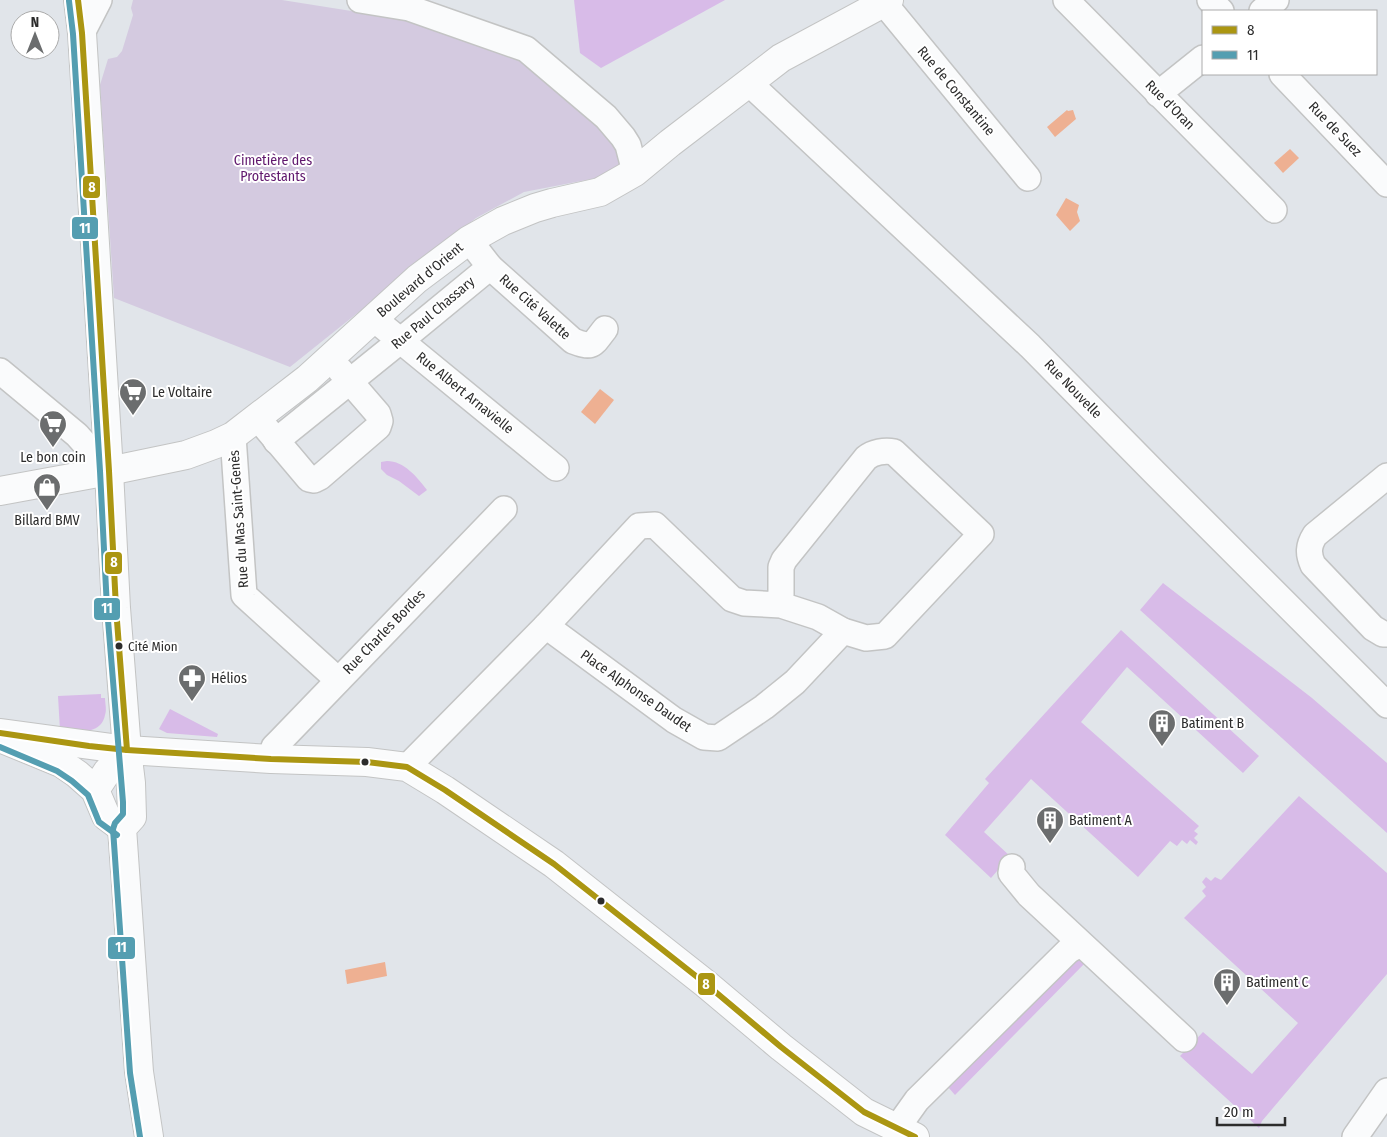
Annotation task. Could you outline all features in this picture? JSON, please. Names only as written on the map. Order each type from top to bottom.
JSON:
[{"type":"main road","points":[[78,0],[82,32],[116,608],[131,783],[132,817],[122,828],[139,1072],[149,1137]]},
{"type":"main road","name":"Boulevard d'Orient","points":[[0,490],[186,455],[233,436],[307,379],[417,279],[469,240],[503,221],[535,208],[600,192],[635,172],[781,58],[886,2]]},
{"type":"main road","points":[[0,733],[127,750],[271,759],[367,762],[408,766],[554,864],[653,942],[780,1047],[864,1112],[906,1132]]},
{"type":"main road","points":[[0,738],[61,763],[77,774],[95,790],[106,816],[122,828]]},
{"type":"main road","points":[[95,790],[107,772],[127,750]]},
{"type":"street","points":[[82,32],[99,0]]},
{"type":"street","points":[[360,0],[409,8],[526,49],[612,124],[628,144],[635,172]]},
{"type":"street","name":"Rue d'Oran","points":[[1066,0],[1274,210]]},
{"type":"street","points":[[1210,0],[1221,10]]},
{"type":"street","points":[[1263,10],[1276,0]]},
{"type":"street","name":"Rue de Constantine","points":[[886,2],[1028,178]]},
{"type":"street","points":[[1158,94],[1202,59]]},
{"type":"street","name":"Rue de Suez","points":[[1283,75],[1383,170]]},
{"type":"street","name":"Rue Nouvelle","points":[[749,83],[1030,346],[1161,480],[1387,705]]},
{"type":"street","points":[[469,240],[490,267]]},
{"type":"street","name":"Rue Cité Valette","points":[[490,267],[573,342],[586,346],[593,344],[605,329]]},
{"type":"street","name":"Rue Paul Chassary","points":[[276,441],[490,267]]},
{"type":"street","name":"Rue Albert Arnavielle","points":[[374,319],[556,468]]},
{"type":"street","points":[[257,418],[309,478],[314,480],[320,477],[378,427],[380,421],[378,414],[350,380],[329,359]]},
{"type":"street","points":[[0,371],[77,436],[109,471]]},
{"type":"street","name":"Rue du Mas Saint-Genès","points":[[233,436],[244,595],[338,680]]},
{"type":"street","points":[[408,766],[546,626],[639,526],[655,525],[732,599],[744,603],[781,605],[818,617],[843,631],[866,638],[885,636],[981,534],[894,452],[888,451],[871,455],[866,458],[784,560],[781,567],[781,605]]},
{"type":"street","points":[[1387,476],[1315,536],[1308,550],[1313,565],[1373,628],[1383,634],[1387,634]]},
{"type":"street","name":"Rue Charles Bordes","points":[[271,759],[274,747],[504,509]]},
{"type":"street","name":"Place Alphonse Daudet","points":[[546,626],[674,720],[704,736],[718,738],[764,707],[795,682],[843,631]]},
{"type":"street","points":[[1012,867],[1011,873],[1029,895],[1184,1040]]},
{"type":"street","points":[[906,1132],[922,1105],[1072,956],[1080,944]]},
{"type":"street","points":[[1355,1137],[1387,1091]]},
{"type":"shaded area","points":[[574,0],[725,0],[601,68],[580,53]]},
{"type":"shaded area","points":[[1067,110],[1073,110],[1076,119],[1055,137],[1047,127]]},
{"type":"shaded area","points":[[1290,149],[1299,158],[1283,173],[1274,163]]},
{"type":"shaded area","points":[[1066,198],[1079,205],[1077,212],[1080,221],[1070,231],[1056,215]]},
{"type":"shaded area","points":[[600,389],[614,400],[595,424],[581,412]]},
{"type":"shaded area","points":[[387,461],[404,467],[427,490],[419,496],[399,481],[387,475],[381,469],[381,462]]},
{"type":"shaded area","points":[[1163,583],[1312,698],[1387,763],[1387,833],[1140,610]]},
{"type":"shaded area","points":[[1121,630],[1259,756],[1243,773],[1127,667],[1081,722],[1199,826],[1194,831],[1198,834],[1194,838],[1198,842],[1196,845],[1190,840],[1187,844],[1182,840],[1177,846],[1170,841],[1138,877],[1031,779],[984,832],[1010,856],[991,878],[945,835],[989,783],[985,779]]},
{"type":"shaded area","points":[[101,694],[101,698],[105,698],[106,711],[103,722],[99,726],[87,731],[60,730],[58,696]]},
{"type":"shaded area","points":[[170,709],[218,734],[217,737],[167,733],[159,729]]},
{"type":"shaded area","points":[[1299,796],[1387,873],[1387,974],[1262,1121],[1259,1128],[1180,1056],[1203,1032],[1252,1074],[1298,1023],[1184,918],[1206,896],[1202,891],[1206,887],[1202,882],[1206,877],[1211,881],[1215,877],[1221,880]]},
{"type":"shaded area","points":[[1082,954],[1089,959],[955,1095],[948,1087]]},
{"type":"shaded area","points":[[385,962],[387,976],[347,984],[345,970]]},
{"type":"green space","name":"Cimetière des Protestants","points":[[133,0],[282,0],[408,20],[518,60],[616,141],[621,165],[607,176],[524,192],[476,218],[290,367],[114,298],[100,85],[108,59],[117,57],[122,51],[133,15],[131,8]]},
{"type":"transit line","name":"8","points":[[78,0],[82,33],[116,608],[127,750]]},
{"type":"transit line","name":"11","points":[[69,1],[73,34],[107,608],[123,802],[123,814],[115,823],[113,829],[130,1073],[140,1137]]},
{"type":"transit line","name":"8","points":[[0,733],[127,750],[271,759],[367,762],[407,767],[445,790],[554,864],[864,1112],[915,1137]]},
{"type":"transit line","name":"11","points":[[0,747],[57,771],[72,781],[88,795],[99,822],[117,835]]},
{"type":"place","name":"Le Voltaire","points":[[133,416]]},
{"type":"place","name":"Le bon coin","points":[[53,448]]},
{"type":"place","name":"Billard BMV","points":[[47,511]]},
{"type":"place","name":"Cité Mion","points":[[119,646]]},
{"type":"place","name":"Hélios","points":[[192,702]]},
{"type":"place","name":"Batiment B","points":[[1162,747]]},
{"type":"place","name":"Batiment A","points":[[1050,844]]},
{"type":"place","name":"Batiment C","points":[[1227,1006]]}]
